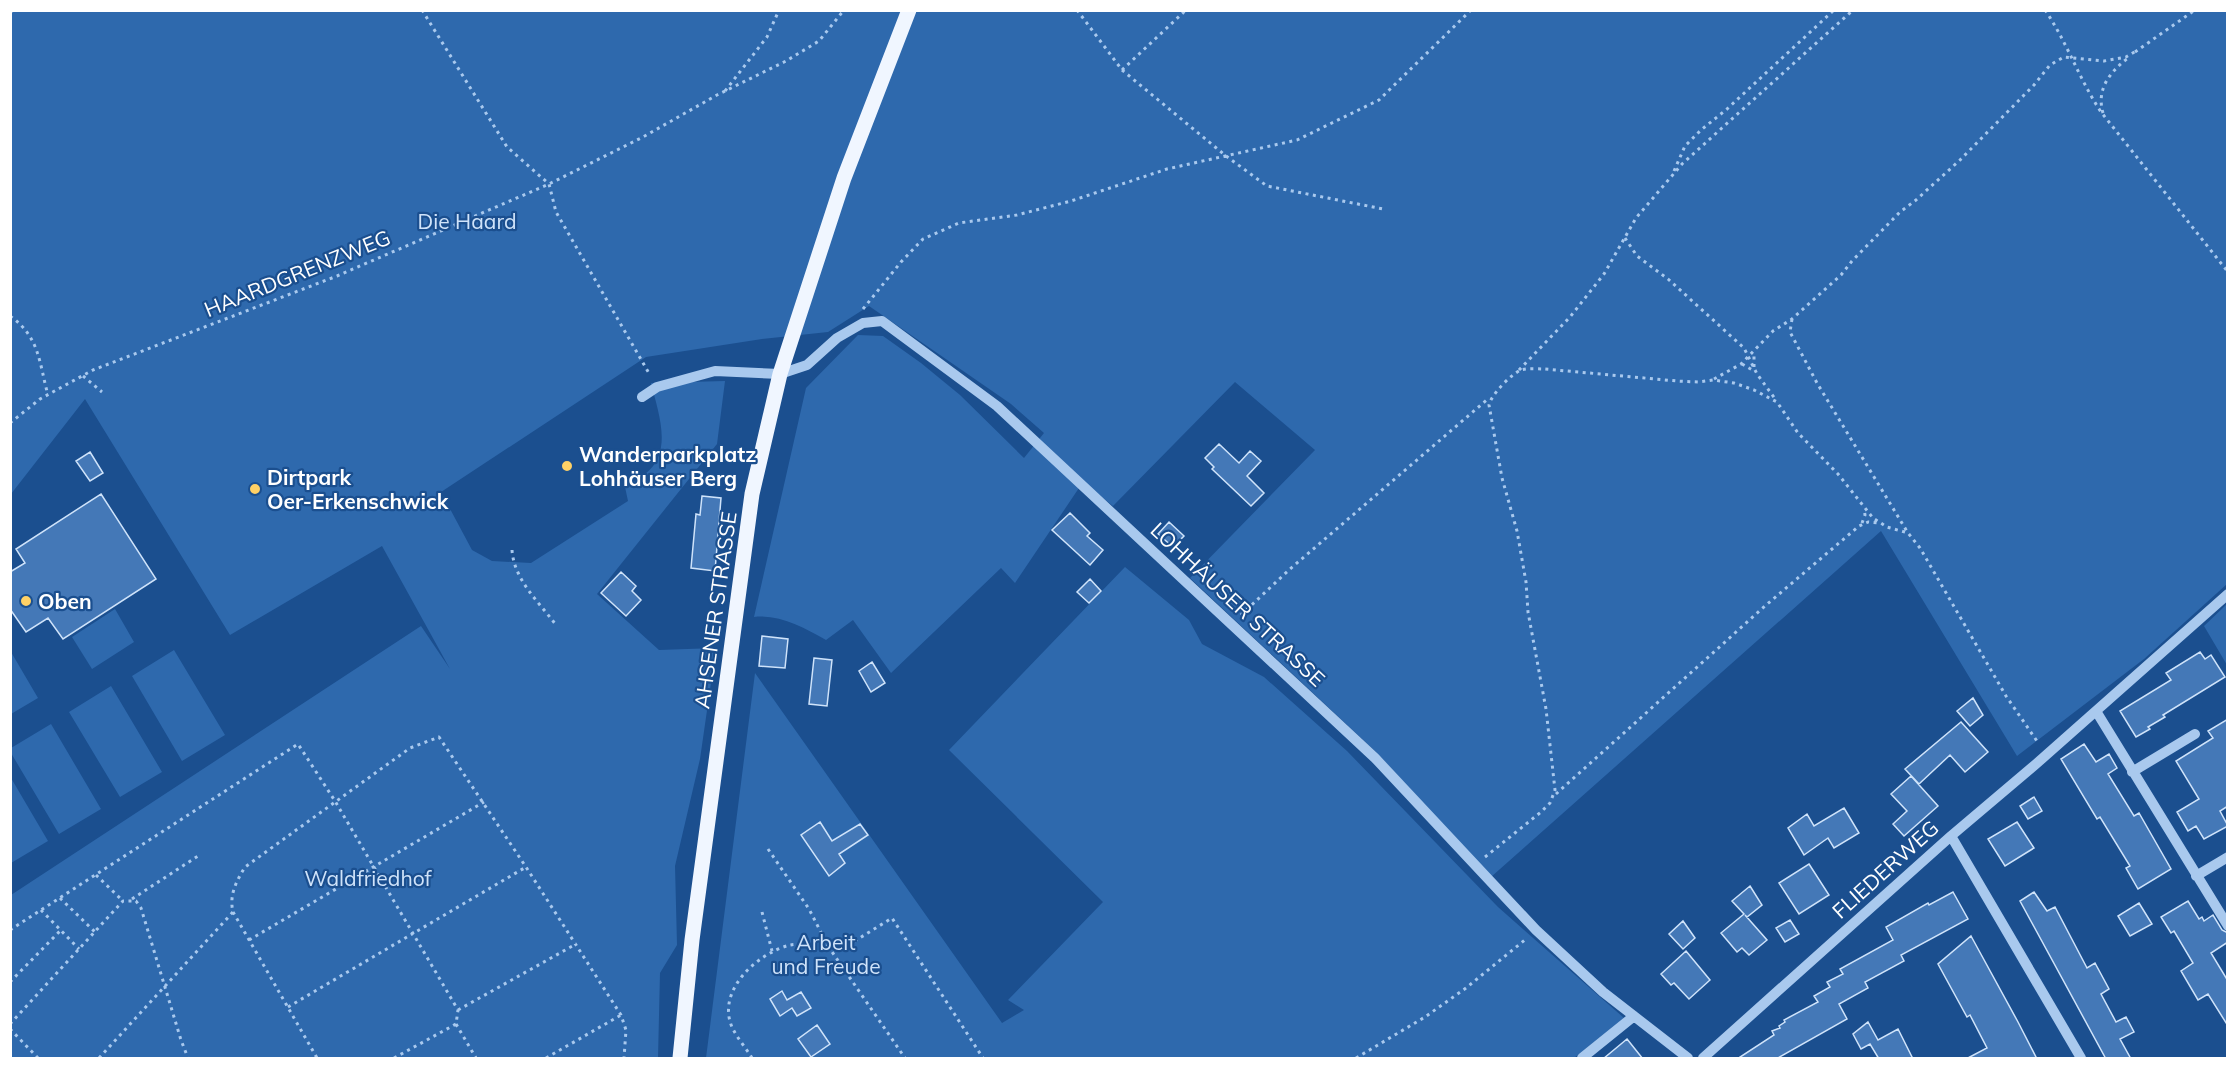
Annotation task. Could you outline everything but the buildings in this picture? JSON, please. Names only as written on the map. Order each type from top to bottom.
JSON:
[{"type":"main road","name":"AHSENER STRASSE","points":[[680,1059],[692,940],[752,494],[780,374],[844,178],[909,10]]},
{"type":"street","name":"LOHHÄUSER STRASSE","points":[[780,374],[807,365],[837,338],[863,322],[882,321],[997,406],[1375,758],[1536,930],[1603,992],[1688,1059]]},
{"type":"street","points":[[642,397],[657,387],[715,371],[780,374]]},
{"type":"street","name":"FLIEDERWEG","points":[[1703,1059],[1951,836],[2228,594]]},
{"type":"street","points":[[2096,711],[2228,926]]},
{"type":"street","points":[[2132,772],[2195,734]]},
{"type":"street","points":[[1951,836],[2081,1059]]},
{"type":"street","points":[[2196,876],[2228,857]]},
{"type":"street","points":[[1582,1059],[1634,1016]]},
{"type":"path","points":[[422,10],[507,147],[549,184],[556,212],[657,387]]},
{"type":"path","points":[[724,92],[767,37],[779,10]]},
{"type":"path","name":"HAARDGRENZWEG","points":[[10,423],[48,395],[93,370],[337,276],[549,184],[644,137],[724,92],[786,61],[819,40],[844,10]]},
{"type":"path","points":[[1077,10],[1122,70],[1226,156],[1267,186],[1383,209]]},
{"type":"path","points":[[1122,70],[1186,10]]},
{"type":"path","points":[[862,311],[901,262],[923,239],[959,223],[1017,215],[1071,201],[1167,169],[1296,140],[1379,99],[1472,10]]},
{"type":"path","points":[[1672,175],[1678,157],[1689,141],[1834,10]]},
{"type":"path","points":[[1232,624],[1290,569],[1518,372],[1570,316],[1604,274],[1626,233],[1672,175],[1706,141],[1854,10]]},
{"type":"path","points":[[2045,10],[2059,31],[2085,87],[2106,119],[2228,272]]},
{"type":"path","points":[[1713,380],[1741,364],[1778,327],[1792,319],[1841,275],[1900,212],[1960,160],[2034,85],[2050,65],[2064,57],[2104,61],[2126,57],[2195,10]]},
{"type":"path","points":[[2106,119],[2100,104],[2103,86],[2114,70],[2136,51]]},
{"type":"path","points":[[1626,233],[1625,241],[1637,256],[1683,293],[1744,348],[1755,372],[1798,433],[1838,474],[1873,518],[1887,527],[1908,533]]},
{"type":"path","points":[[10,316],[30,334],[39,354],[48,395]]},
{"type":"path","points":[[1792,319],[1790,332],[1816,383],[1908,533],[1920,548],[2006,696],[2047,754]]},
{"type":"path","points":[[1755,351],[1755,372]]},
{"type":"path","points":[[1741,364],[1755,372]]},
{"type":"path","points":[[1518,372],[1524,369],[1545,369],[1677,381],[1713,380],[1744,387],[1777,402]]},
{"type":"path","points":[[82,376],[102,392]]},
{"type":"path","points":[[1491,397],[1489,405],[1495,444],[1517,531],[1545,709],[1555,783],[1554,795],[1550,803]]},
{"type":"path","points":[[1859,526],[1865,514],[1862,506]]},
{"type":"path","points":[[1478,868],[1486,855],[1524,827],[1550,803],[1561,787],[1770,602],[1859,526],[1868,522],[1881,523]]},
{"type":"path","points":[[512,550],[520,579],[556,625]]},
{"type":"path","points":[[317,1059],[233,912],[231,902],[235,884],[245,867],[335,801],[410,748],[439,737],[484,802],[621,1015],[626,1030],[624,1059]]},
{"type":"path","points":[[10,930],[298,744],[335,801],[458,1010],[456,1024],[476,1059]]},
{"type":"path","points":[[249,940],[484,802]]},
{"type":"path","points":[[768,849],[809,909],[828,946],[905,1059]]},
{"type":"path","points":[[130,900],[198,856]]},
{"type":"path","points":[[288,1007],[414,935],[526,867]]},
{"type":"path","points":[[96,875],[123,901]]},
{"type":"path","points":[[60,898],[95,932]]},
{"type":"path","points":[[10,1024],[123,901],[136,901],[141,908],[188,1059]]},
{"type":"path","points":[[41,910],[79,949]]},
{"type":"path","points":[[99,1059],[233,912]]},
{"type":"path","points":[[762,912],[772,951]]},
{"type":"path","points":[[752,1059],[731,1026],[729,1010],[740,978],[753,964],[772,951],[793,944],[845,947],[892,918],[984,1059]]},
{"type":"path","points":[[1356,1059],[1425,1017],[1491,968],[1536,930]]},
{"type":"path","points":[[10,982],[60,931]]},
{"type":"path","points":[[458,1010],[576,944]]},
{"type":"path","points":[[546,1059],[621,1015]]},
{"type":"path","points":[[394,1059],[456,1024]]},
{"type":"path","points":[[10,1029],[38,1059]]},
{"type":"green space","points":[[11,11],[2227,11],[2227,584],[2144,659],[2017,756],[1881,531],[1491,877],[1376,752],[1190,578],[1315,450],[1235,382],[1113,506],[1083,482],[1015,583],[1001,568],[891,673],[853,620],[826,640],[782,620],[754,617],[806,388],[858,335],[883,336],[921,363],[960,395],[1024,458],[1044,433],[1011,404],[869,306],[828,332],[762,339],[646,357],[441,492],[472,550],[492,561],[531,563],[628,501],[625,487],[643,476],[654,465],[659,455],[662,431],[651,383],[725,381],[717,444],[597,594],[659,650],[716,648],[700,759],[675,866],[677,945],[660,973],[658,1058],[11,1058],[11,895],[421,626],[450,669],[382,546],[230,635],[85,399],[11,494]]},
{"type":"green space","name":"Arbeit und Freude","points":[[1125,567],[1189,620],[1202,644],[1264,677],[1347,751],[1498,907],[1624,1018],[1574,1058],[706,1058],[755,673],[1002,1023],[1024,1010],[1008,1000],[1103,902],[949,750]]},
{"type":"green space","points":[[2227,604],[2227,665],[2204,626]]},
{"type":"green space","points":[[115,609],[134,642],[92,669],[72,637]]},
{"type":"green space","points":[[174,650],[225,735],[182,761],[132,676]]},
{"type":"green space","points":[[11,652],[38,698],[10,714]]},
{"type":"green space","points":[[111,686],[162,772],[120,797],[69,712]]},
{"type":"green space","points":[[51,724],[101,809],[59,834],[11,753],[11,748]]},
{"type":"green space","points":[[11,778],[48,841],[10,863]]},
{"type":"place","name":"Wanderparkplatz Lohhäuser Berg","points":[[567,466]]},
{"type":"place","name":"Dirtpark Oer-Erkenschwick","points":[[255,489]]},
{"type":"place","name":"Oben","points":[[26,601]]},
{"type":"park label","name":"Die Haard","points":[[467,221]]},
{"type":"park label","name":"Waldfriedhof","points":[[368,878]]}]
